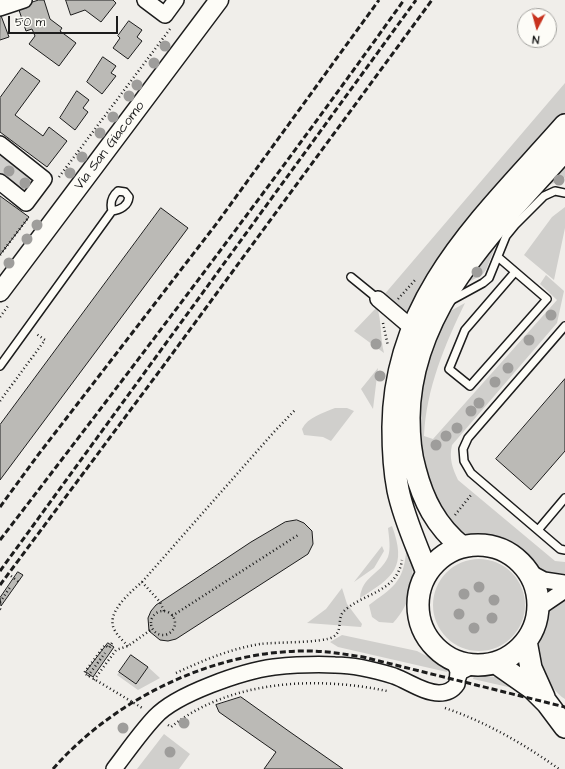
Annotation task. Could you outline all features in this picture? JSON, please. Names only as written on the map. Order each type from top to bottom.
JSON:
[{"type":"main road","points":[[427,573],[402,505],[394,463],[393,405],[400,364],[412,328],[427,295],[456,250],[565,125]]},
{"type":"main road","points":[[462,547],[446,534],[428,507],[412,460],[410,406],[413,380],[422,348],[440,306],[453,283],[473,255],[565,150]]},
{"type":"main road","points":[[412,328],[417,334],[422,348]]},
{"type":"main road","points":[[480,544],[497,548],[515,558],[529,572],[537,593],[537,609],[534,626],[526,641],[513,654],[486,664],[455,668],[428,638],[420,620],[418,601],[422,583],[427,573],[440,558],[462,547],[480,544]]},
{"type":"main road","points":[[526,641],[531,668],[547,703]]},
{"type":"main road","points":[[486,664],[533,689],[547,703],[565,727]]},
{"type":"street","points":[[0,8],[24,0]]},
{"type":"street","points":[[144,0],[165,15],[176,0]]},
{"type":"street","name":"Via San Giacomo","points":[[0,292],[219,0]]},
{"type":"street","points":[[0,144],[44,179],[26,203],[0,182]]},
{"type":"street","points":[[378,299],[412,328]]},
{"type":"street","points":[[529,572],[544,580],[565,583]]},
{"type":"street","points":[[537,609],[565,590]]},
{"type":"street","points":[[114,769],[155,716],[175,702],[203,688],[272,667],[306,665],[355,666],[394,676],[428,690],[440,693],[454,688],[455,668]]},
{"type":"lane","points":[[440,306],[484,283],[492,272],[509,231],[540,199],[552,192],[565,193]]},
{"type":"lane","points":[[0,366],[112,211]]},
{"type":"lane","points":[[498,257],[547,299],[470,386],[449,368],[465,330],[515,272]]},
{"type":"lane","points":[[351,277],[378,299]]},
{"type":"lane","points":[[565,326],[468,438],[463,449],[464,461],[471,473],[560,550],[565,550]]},
{"type":"lane","points":[[538,530],[565,498]]},
{"type":"path","points":[[54,182],[171,27]]},
{"type":"path","points":[[0,255],[32,212]]},
{"type":"path","points":[[0,401],[45,340],[28,327]]},
{"type":"path","points":[[128,646],[114,628],[112,620],[119,606],[142,582],[268,438],[295,410]]},
{"type":"path","points":[[172,616],[298,535]]},
{"type":"path","points":[[11,576],[20,583]]},
{"type":"path","points":[[16,580],[19,576]]},
{"type":"path","points":[[142,582],[160,602],[164,611],[172,616],[175,624],[169,634],[161,636],[152,629],[151,622],[154,615],[164,611]]},
{"type":"path","points":[[0,602],[11,586]]},
{"type":"path","points":[[176,673],[207,659],[245,647],[330,638],[339,630],[340,616],[343,612],[358,602]]},
{"type":"path","points":[[94,680],[116,650],[128,646],[152,629]]},
{"type":"path","points":[[112,643],[109,648],[105,645],[84,673],[128,698],[171,727],[191,714],[223,699],[265,688],[298,684],[328,683],[363,686],[388,691]]},
{"type":"path","points":[[88,676],[105,653]]},
{"type":"path","points":[[444,707],[497,730],[536,752],[559,769]]},
{"type":"shaded area","points":[[565,83],[565,117],[409,313],[404,312],[383,296]]},
{"type":"shaded area","points":[[0,149],[35,177],[21,194],[0,178]]},
{"type":"shaded area","points":[[565,166],[565,177],[563,180],[548,185]]},
{"type":"shaded area","points":[[565,207],[565,228],[554,280],[524,255],[552,217]]},
{"type":"shaded area","points":[[500,234],[486,270],[482,275],[459,287]]},
{"type":"shaded area","points":[[546,275],[564,291],[557,323],[452,445],[451,458],[458,480],[555,561],[565,562],[565,574],[540,571],[517,547],[488,536],[464,535],[445,521],[417,451],[421,372],[445,314],[465,303],[450,334],[428,401],[424,436],[433,439],[557,300],[540,284]]},
{"type":"shaded area","points":[[377,307],[380,318],[384,353],[354,331]]},
{"type":"shaded area","points":[[378,368],[373,409],[361,389]]},
{"type":"shaded area","points":[[335,408],[347,408],[354,411],[331,441],[323,437],[304,435],[302,429],[308,421]]},
{"type":"shaded area","points":[[392,526],[398,552],[394,570],[381,584],[360,598],[364,585],[381,568],[388,557],[390,547],[388,528]]},
{"type":"shaded area","points":[[382,546],[384,551],[374,568],[354,582]]},
{"type":"shaded area","points":[[411,551],[413,571],[411,590],[408,599],[393,623],[379,622],[372,617],[369,605],[395,584],[402,571],[406,553]]},
{"type":"shaded area","points":[[479,559],[497,562],[512,572],[522,587],[525,605],[522,623],[512,638],[497,648],[479,651],[461,648],[446,638],[436,623],[433,605],[436,587],[446,572],[461,562]]},
{"type":"shaded area","points":[[342,588],[347,604],[362,624],[361,627],[307,623],[326,609]]},
{"type":"shaded area","points":[[565,600],[565,699],[554,689],[546,677],[540,662],[537,647],[538,632],[542,618],[551,607]]},
{"type":"shaded area","points":[[342,635],[417,651],[434,660],[448,670],[447,672],[338,647],[330,642]]},
{"type":"shaded area","points":[[148,667],[160,678],[138,690],[117,675],[119,672],[136,684]]},
{"type":"shaded area","points":[[474,676],[498,677],[517,689],[473,679]]},
{"type":"shaded area","points":[[164,734],[190,754],[179,769],[137,769]]},
{"type":"building","points":[[39,0],[44,0],[50,19],[62,28],[60,31],[76,43],[59,66],[29,44],[35,36],[32,29],[26,31],[18,7]]},
{"type":"building","points":[[66,0],[113,0],[116,3],[101,22],[85,10],[71,15]]},
{"type":"building","points":[[0,13],[9,37],[0,40]]},
{"type":"building","points":[[129,21],[142,30],[137,37],[142,41],[128,59],[113,48],[120,38],[118,36]]},
{"type":"building","points":[[103,57],[116,66],[111,73],[116,76],[102,94],[87,82]]},
{"type":"building","points":[[22,68],[40,81],[15,115],[43,136],[49,127],[67,141],[47,167],[0,132],[0,98]]},
{"type":"building","points":[[77,91],[89,100],[83,108],[88,112],[75,130],[60,118]]},
{"type":"building","points":[[0,196],[29,217],[0,255]]},
{"type":"building","points":[[161,208],[188,228],[0,480],[0,425]]},
{"type":"building","points":[[565,379],[565,451],[531,490],[496,459]]},
{"type":"building","points":[[297,520],[304,523],[312,531],[313,544],[308,554],[176,639],[168,641],[160,640],[149,631],[148,618],[156,605],[251,542],[285,522]]},
{"type":"building","points":[[18,572],[23,575],[1,606],[0,598]]},
{"type":"building","points":[[108,643],[114,647],[93,677],[86,672]]},
{"type":"building","points":[[131,655],[148,667],[136,684],[119,672]]},
{"type":"building","points":[[241,697],[343,769],[264,769],[276,752],[219,712],[216,705]]},
{"type":"railway","points":[[0,507],[38,455],[217,223],[379,0]]},
{"type":"railway","points":[[0,540],[204,272],[305,137],[404,0]]},
{"type":"railway","points":[[0,571],[416,0]]},
{"type":"railway","points":[[0,585],[164,365],[432,0]]},
{"type":"railway","points":[[53,769],[78,744],[105,721],[168,683],[202,669],[237,659],[273,653],[315,651],[363,657],[565,707]]}]
